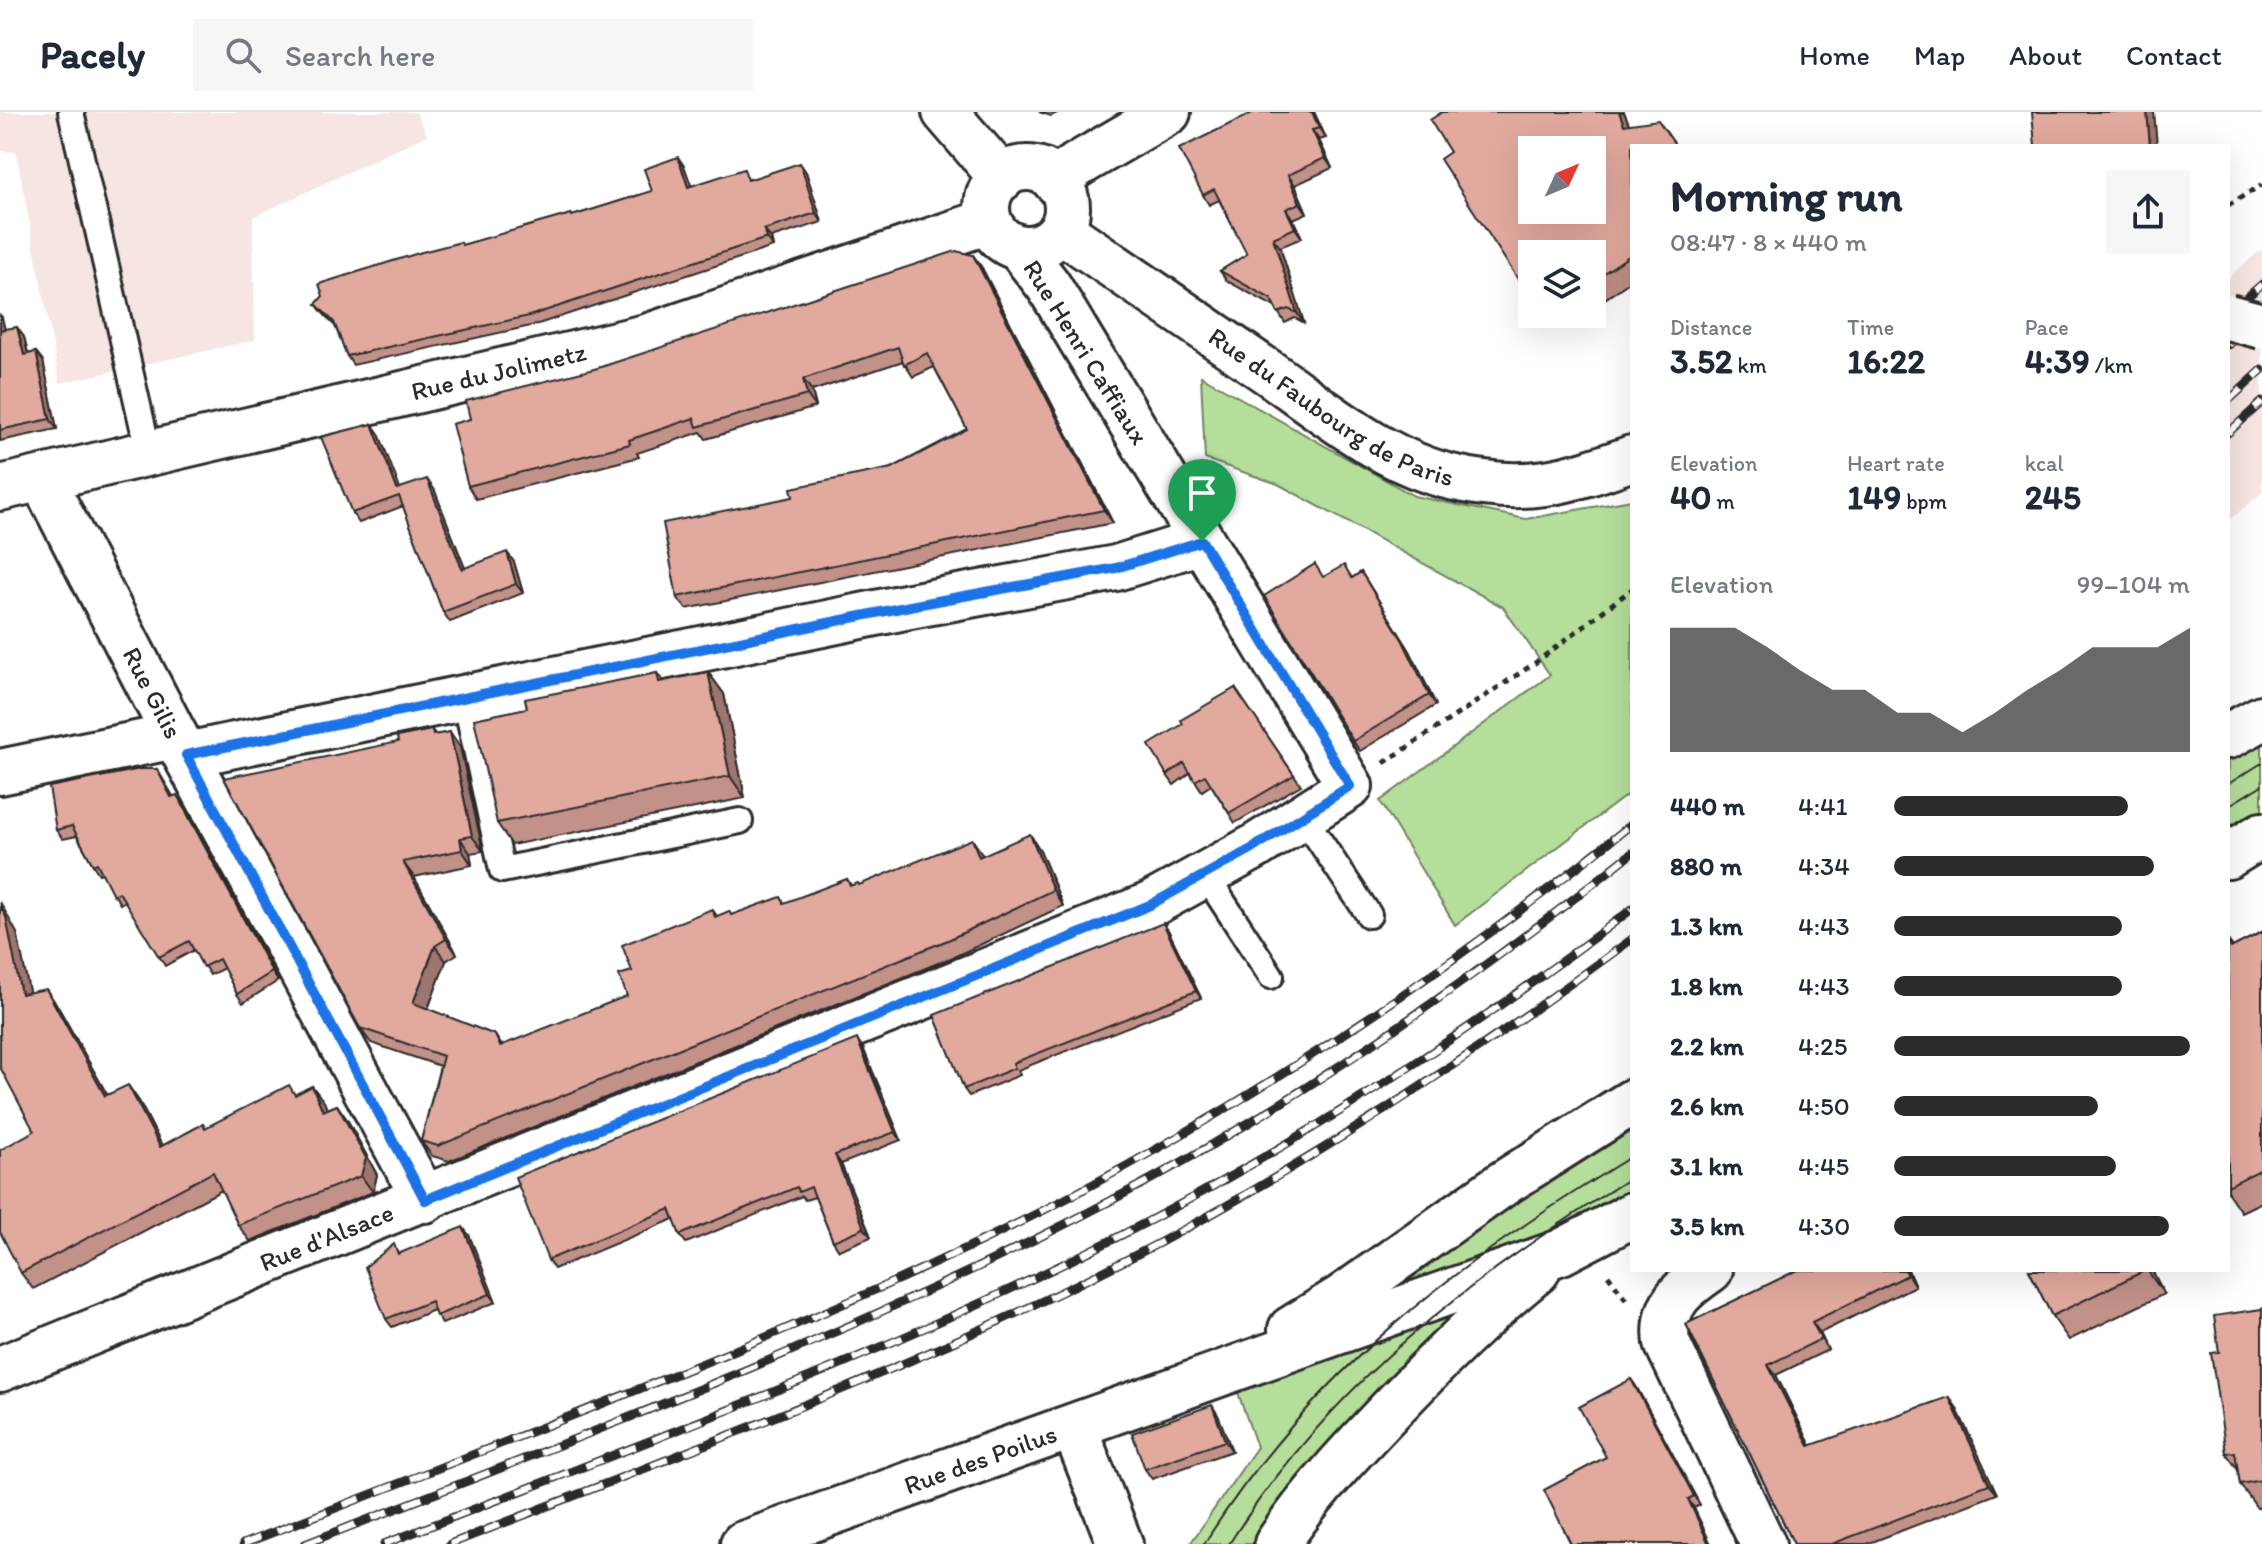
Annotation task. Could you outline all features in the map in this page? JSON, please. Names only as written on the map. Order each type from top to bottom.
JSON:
[{"type":"street","points":[[945,112],[1002,178]]},
{"type":"street","points":[[1055,181],[1168,112]]},
{"type":"street","points":[[1017,169],[1029,169],[1046,173],[1055,181],[1066,201],[1067,213],[1061,230],[1042,245],[1004,234],[989,197],[1002,178],[1017,169]]},
{"type":"street","name":"Rue du Faubourg de Paris","points":[[1061,230],[1354,432],[1407,461],[1453,478],[1492,484],[1531,485],[1588,475],[1630,459]]},
{"type":"street","name":"Rue du Jolimetz","points":[[0,488],[646,337],[1004,234]]},
{"type":"street","name":"Rue Henri Caffiaux","points":[[1004,234],[1048,285],[1350,786]]},
{"type":"street","points":[[2230,318],[2262,326]]},
{"type":"street","name":"Rue Gilis","points":[[46,478],[51,496],[180,746],[425,1200]]},
{"type":"street","points":[[0,772],[180,746],[465,698],[910,606],[1116,568],[1202,541]]},
{"type":"street","points":[[2230,735],[2262,718]]},
{"type":"street","name":"Rue d'Alsace","points":[[0,1369],[1150,905],[1206,876],[1350,786]]},
{"type":"street","points":[[2230,855],[2262,835]]},
{"type":"street","name":"Rue des Poilus","points":[[1218,1375],[1341,1298],[1504,1183],[1630,1103]]},
{"type":"street","name":"Rue des Poilus","points":[[754,1542],[1561,1252],[1630,1216]]},
{"type":"street","points":[[1277,1544],[1336,1467],[1431,1368],[1503,1298],[1561,1252]]},
{"type":"street","points":[[1708,1272],[1677,1297],[1669,1309],[1665,1325],[1671,1355],[1763,1544]]},
{"type":"street","points":[[1074,1427],[1120,1544]]},
{"type":"lane","points":[[71,112],[149,454]]},
{"type":"lane","points":[[465,698],[502,870],[740,821]]},
{"type":"lane","points":[[1303,816],[1369,915]]},
{"type":"lane","points":[[1206,876],[1271,976]]},
{"type":"path","points":[[2230,204],[2262,185]]},
{"type":"path","points":[[1350,786],[1535,663],[1630,591]]},
{"type":"shaded area","points":[[0,112],[416,112],[427,135],[253,217],[255,340],[60,383],[16,152],[0,151]]},
{"type":"shaded area","points":[[2262,249],[2262,493],[2230,519],[2230,276]]},
{"type":"green space","points":[[1201,376],[1414,496],[1526,519],[1630,500],[1630,793],[1455,925],[1380,801],[1550,675],[1503,607],[1278,484],[1205,459]]},
{"type":"green space","points":[[2262,731],[2262,820],[2230,840],[2230,750]]},
{"type":"green space","points":[[1630,1119],[1630,1202],[1574,1226],[1358,1305]]},
{"type":"green space","points":[[1489,1291],[1263,1544],[1190,1544],[1257,1447],[1237,1390]]},
{"type":"building","points":[[1254,112],[1312,112],[1319,128],[1312,130],[1325,158],[1288,175],[1300,203],[1286,209],[1295,228],[1273,238],[1297,313],[1288,309],[1278,313],[1271,299],[1220,271],[1247,254],[1214,189],[1203,195],[1179,149]]},
{"type":"building","points":[[1442,112],[1619,112],[1624,125],[1658,120],[1675,144],[1630,144],[1630,255],[1606,272],[1606,240],[1518,240],[1518,279],[1440,159],[1450,152],[1430,120]]},
{"type":"building","points":[[2032,112],[2147,112],[2150,144],[2035,144]]},
{"type":"building","points":[[678,157],[688,187],[744,169],[748,180],[800,163],[816,213],[764,230],[767,238],[529,316],[347,356],[334,322],[316,304],[323,296],[319,284],[422,252],[461,242],[462,245],[572,216],[652,191],[644,169]]},
{"type":"building","points":[[956,251],[973,255],[1104,510],[677,597],[663,523],[793,497],[791,488],[892,468],[967,429],[927,353],[904,365],[898,347],[803,379],[807,395],[697,427],[694,418],[629,440],[630,444],[468,486],[452,424],[470,419],[466,401],[598,368]]},
{"type":"building","points":[[17,327],[24,355],[36,352],[50,419],[0,430],[0,330]]},
{"type":"building","points":[[372,424],[397,489],[427,479],[462,569],[507,552],[516,584],[443,612],[399,496],[352,513],[321,437]]},
{"type":"building","points":[[1315,564],[1323,577],[1344,565],[1352,578],[1361,572],[1403,641],[1429,695],[1353,741],[1264,596]]},
{"type":"building","points":[[708,672],[730,776],[497,823],[474,719],[527,708],[525,699],[657,673],[659,682]]},
{"type":"building","points":[[1235,688],[1294,775],[1229,813],[1205,775],[1195,781],[1184,763],[1167,775],[1149,745],[1183,724],[1181,720]]},
{"type":"building","points":[[432,730],[433,735],[450,732],[472,836],[460,838],[462,850],[403,862],[446,939],[435,946],[413,1003],[495,1035],[500,1046],[627,996],[619,975],[632,971],[622,945],[712,909],[715,917],[729,911],[731,915],[781,897],[784,903],[847,879],[850,886],[859,885],[972,839],[979,857],[1030,834],[1053,890],[948,940],[438,1146],[421,1141],[443,1056],[360,1028],[224,778],[398,742],[397,737]]},
{"type":"building","points":[[141,769],[157,769],[171,797],[177,795],[272,972],[237,994],[219,959],[203,967],[189,941],[159,957],[119,892],[113,895],[97,863],[93,865],[72,826],[56,830],[49,787]]},
{"type":"building","points":[[0,906],[6,917],[21,994],[46,989],[105,1096],[128,1085],[160,1147],[289,1085],[295,1095],[312,1086],[323,1111],[337,1105],[366,1158],[361,1176],[238,1225],[213,1172],[21,1273],[0,1232],[0,1150],[34,1131],[0,1067]]},
{"type":"building","points":[[1163,923],[1196,991],[1013,1063],[1015,1068],[964,1089],[934,1015]]},
{"type":"building","points":[[2262,932],[2262,1169],[2230,1185],[2230,946]]},
{"type":"building","points":[[857,1039],[895,1132],[835,1155],[864,1228],[833,1241],[811,1187],[799,1192],[797,1187],[680,1235],[670,1209],[548,1260],[515,1177]]},
{"type":"building","points":[[463,1227],[490,1294],[436,1316],[431,1301],[386,1319],[365,1267],[394,1244],[398,1254]]},
{"type":"building","points":[[1794,1272],[1906,1272],[1908,1275],[1812,1322],[1821,1339],[1768,1365],[1809,1446],[1949,1397],[1989,1484],[1832,1544],[1794,1544],[1686,1324]]},
{"type":"building","points":[[2030,1272],[2142,1272],[2052,1316]]},
{"type":"building","points":[[2262,1309],[2262,1480],[2240,1484],[2235,1452],[2226,1453],[2211,1353],[2219,1352],[2214,1316]]},
{"type":"building","points":[[1631,1379],[1694,1496],[1688,1499],[1709,1544],[1571,1544],[1544,1490],[1606,1457],[1579,1407]]},
{"type":"building","points":[[1212,1405],[1225,1441],[1145,1469],[1132,1433]]},
{"type":"tram line","points":[[2230,783],[2262,763]]},
{"type":"tram line","points":[[2230,805],[2262,785]]},
{"type":"tram line","points":[[1204,1544],[1247,1481],[1293,1424],[1342,1372],[1394,1324],[1507,1237],[1630,1157]]},
{"type":"tram line","points":[[1229,1544],[1270,1485],[1313,1432],[1409,1337],[1515,1254],[1630,1178]]},
{"type":"railway","points":[[2230,312],[2262,284]]},
{"type":"railway","points":[[2230,343],[2262,315]]},
{"type":"railway","points":[[2230,399],[2262,370]]},
{"type":"railway","points":[[2230,431],[2262,402]]},
{"type":"railway","points":[[243,1544],[547,1426],[816,1316],[988,1238],[1073,1195],[1147,1155],[1361,1023],[1499,926],[1630,826]]},
{"type":"railway","points":[[305,1544],[625,1419],[836,1332],[1043,1236],[1208,1147],[1334,1069],[1516,943],[1630,855]]},
{"type":"railway","points":[[384,1544],[864,1354],[959,1313],[1145,1223],[1272,1152],[1395,1076],[1515,995],[1630,910]]},
{"type":"railway","points":[[450,1544],[898,1366],[1159,1243],[1282,1174],[1401,1100],[1630,940]]},
{"type":"route","points":[[1202,541],[1350,786],[1206,876],[1150,905],[425,1200],[186,755],[910,606],[1116,568],[1202,541]]}]
